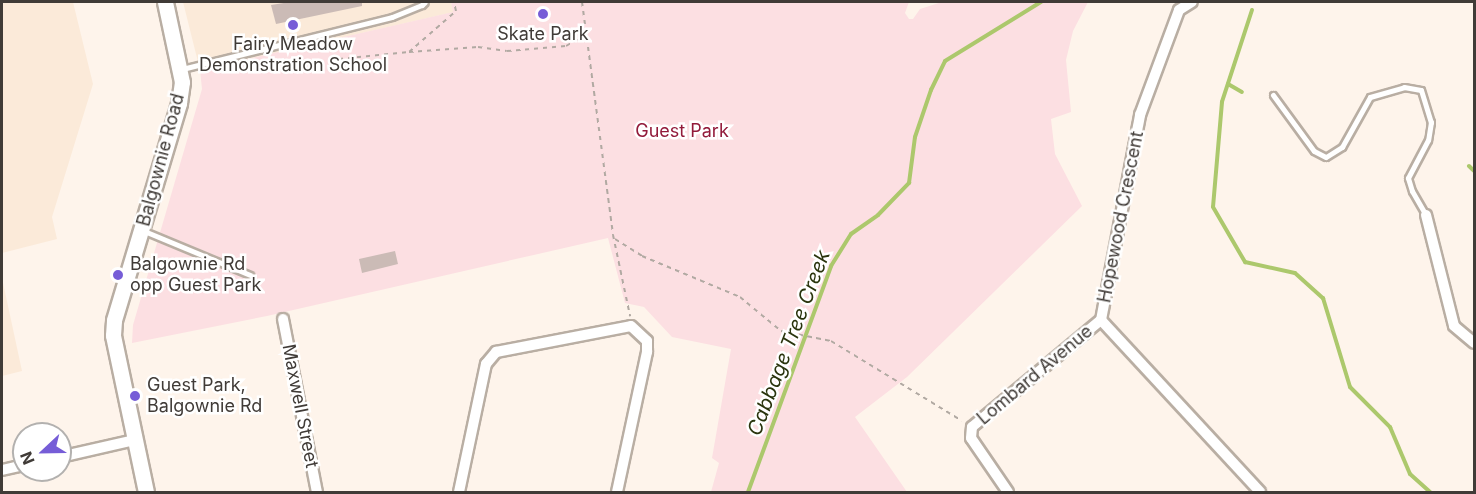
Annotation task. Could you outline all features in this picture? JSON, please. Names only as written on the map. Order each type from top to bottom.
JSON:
[{"type":"main road","name":"Balgownie Road","points":[[146,492],[113,335],[114,320],[178,103],[181,69],[165,2]]},
{"type":"street","name":"Hopewood Crescent","points":[[1192,2],[1179,10],[1140,115],[1101,320],[1260,492]]},
{"type":"street","points":[[1426,214],[1454,326],[1474,343]]},
{"type":"street","name":"Maxwell Street","points":[[283,319],[317,492]]},
{"type":"street","name":"Lombard Avenue","points":[[1008,492],[971,438],[972,427],[1101,320]]},
{"type":"street","points":[[459,492],[486,364],[496,352],[632,326],[647,341],[647,352],[617,492]]},
{"type":"street","points":[[72,454],[135,440]]},
{"type":"lane","points":[[181,69],[392,17],[425,2]]},
{"type":"lane","points":[[1273,95],[1314,151],[1326,157],[1342,147],[1369,98],[1404,87],[1421,90],[1431,122],[1428,140],[1408,178],[1412,191],[1426,214]]},
{"type":"lane","points":[[142,230],[250,275]]},
{"type":"path","points":[[409,52],[456,11],[454,2]]},
{"type":"path","points":[[582,2],[615,239],[632,326]]},
{"type":"path","points":[[335,64],[339,59],[409,52],[478,47],[507,51],[566,46],[586,34]]},
{"type":"path","points":[[615,239],[642,256],[740,297],[781,331],[831,341],[972,427]]},
{"type":"shaded area","points":[[2,2],[73,2],[93,84],[52,217],[57,239],[2,253]]},
{"type":"shaded area","name":"Fairy Meadow Demonstration School","points":[[183,2],[451,2],[454,12],[200,70]]},
{"type":"shaded area","points":[[2,278],[22,371],[2,376]]},
{"type":"green space","name":"Guest Park","points":[[451,2],[909,2],[905,13],[909,19],[913,19],[920,9],[942,2],[1088,2],[1073,31],[1066,60],[1071,112],[1051,119],[1055,154],[1082,206],[907,377],[855,417],[907,492],[711,492],[719,463],[712,458],[731,349],[672,337],[644,307],[625,303],[608,238],[267,316],[132,343],[133,325],[202,89],[200,70],[453,12]]},
{"type":"building","points":[[290,2],[362,2],[362,6],[276,24],[271,5]]},
{"type":"building","points":[[395,251],[398,264],[362,273],[359,259]]},
{"type":"waterway","name":"Cabbage Tree Creek","points":[[748,492],[831,266],[851,234],[878,215],[909,183],[915,137],[931,90],[945,61],[1041,2]]},
{"type":"waterway","points":[[1252,10],[1222,102],[1213,207],[1245,262],[1295,273],[1323,298],[1350,387],[1390,427],[1410,474],[1430,492]]},
{"type":"waterway","name":"Cabbage Tree Creek","points":[[1228,84],[1242,92]]},
{"type":"waterway","name":"Cabbage Tree Creek","points":[[1469,166],[1474,171]]},
{"type":"place","name":"Skate Park","points":[[543,14]]},
{"type":"place","name":"Fairy Meadow Demonstration School","points":[[293,25]]},
{"type":"place","name":"Balgownie Rd opp Guest Park","points":[[118,275]]},
{"type":"place","name":"Guest Park, Balgownie Rd","points":[[135,396]]}]
